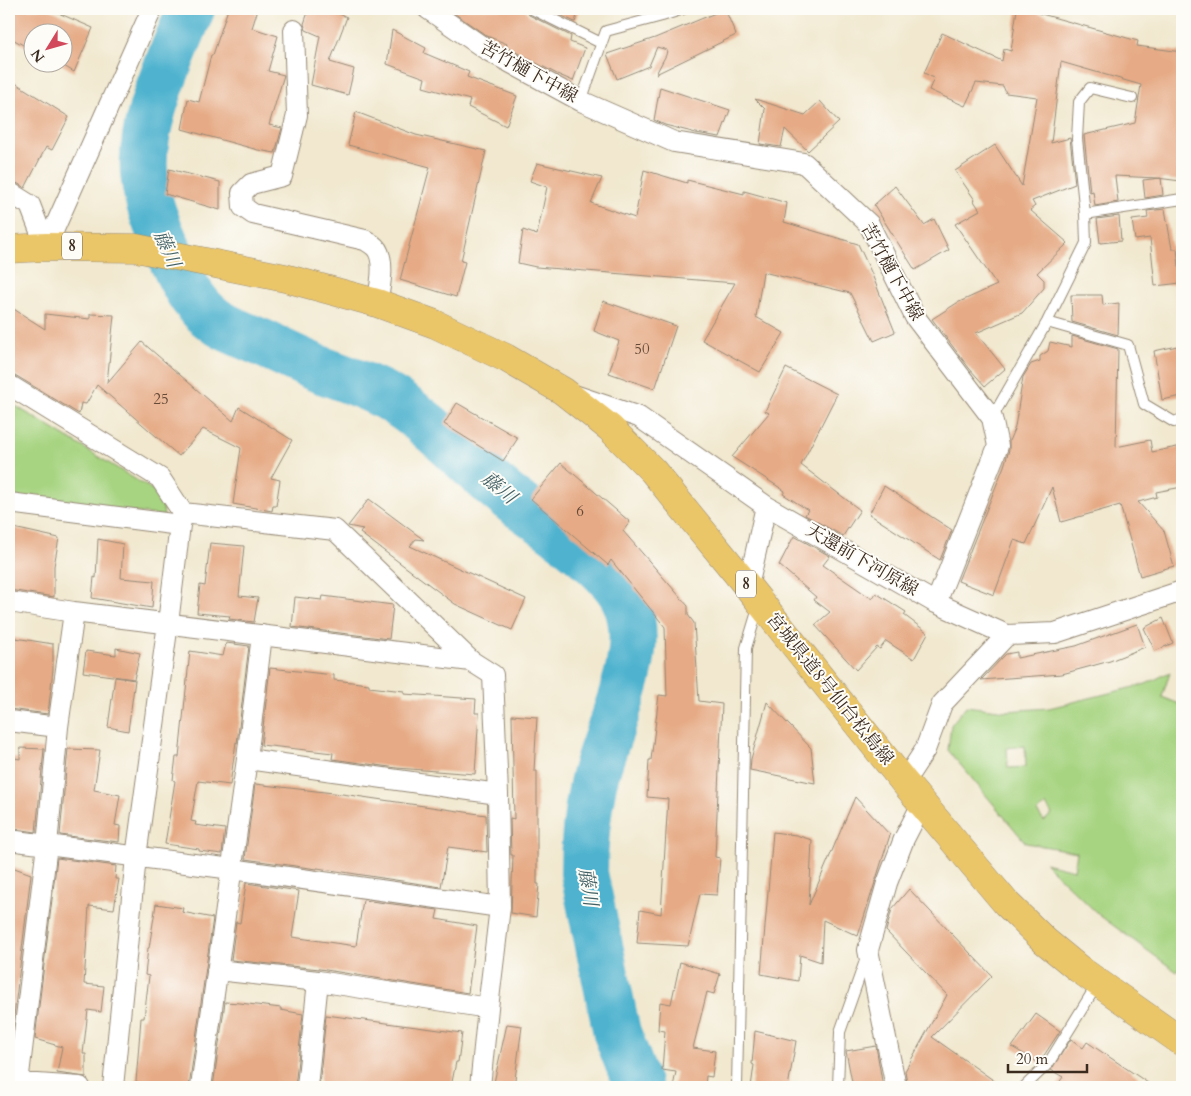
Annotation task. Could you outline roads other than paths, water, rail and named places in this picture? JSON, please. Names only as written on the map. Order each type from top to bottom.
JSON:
[{"type":"main road","name":"宮城県道8号仙台松島線","points":[[9,249],[46,247],[136,248],[285,278],[377,303],[435,324],[506,358],[563,391],[610,428],[652,471],[922,804],[1006,903],[1045,941],[1098,983],[1182,1042]]},
{"type":"street","points":[[46,247],[152,9]]},
{"type":"street","name":"苦竹樋下中線","points":[[428,9],[488,50],[581,101],[674,142],[804,163],[869,224],[915,317],[992,418],[998,446],[936,603]]},
{"type":"street","points":[[294,30],[297,115],[282,176],[251,184],[242,192],[243,206],[253,214],[365,240],[376,248],[380,259],[381,282],[377,303]]},
{"type":"street","points":[[9,192],[30,205],[46,247]]},
{"type":"street","points":[[9,385],[160,478],[181,519],[136,857],[113,1087]]},
{"type":"street","name":"天還前下河原線","points":[[563,391],[639,416],[766,506],[936,603],[1007,635],[1055,633],[1182,592]]},
{"type":"street","points":[[9,503],[181,519],[335,530],[471,661],[493,676],[500,907],[480,1087]]},
{"type":"street","points":[[754,595],[766,506]]},
{"type":"street","points":[[9,602],[74,612],[471,661]]},
{"type":"street","points":[[74,612],[58,727],[48,845],[14,1082],[80,1087]]},
{"type":"street","points":[[201,1087],[248,759],[262,635]]},
{"type":"street","points":[[904,782],[925,750],[942,704],[1007,635]]},
{"type":"street","points":[[9,720],[58,727]]},
{"type":"street","points":[[248,759],[498,794]]},
{"type":"street","points":[[896,1087],[868,950],[886,883],[922,804]]},
{"type":"street","points":[[9,840],[500,907]]},
{"type":"street","points":[[217,970],[318,981],[488,1008]]},
{"type":"street","points":[[307,1087],[318,981]]},
{"type":"lane","points":[[532,9],[602,43]]},
{"type":"lane","points":[[581,101],[606,31],[683,9]]},
{"type":"lane","points":[[992,418],[1046,322],[1086,243],[1085,214],[1076,139],[1079,102],[1090,88],[1132,98]]},
{"type":"lane","points":[[1085,214],[1182,199]]},
{"type":"lane","points":[[1046,322],[1128,344],[1144,404],[1174,422],[1182,418]]},
{"type":"lane","points":[[737,1087],[746,648],[754,595]]},
{"type":"lane","points":[[838,1087],[840,1032],[868,950]]},
{"type":"lane","points":[[1024,1087],[1048,1064],[1098,983]]},
{"type":"waterway","name":"藤川","points":[[191,9],[157,94],[146,139],[144,161],[149,202],[156,222],[177,270],[193,298],[215,321],[228,328],[314,367],[356,382],[389,398],[406,409],[499,489],[594,562],[620,590],[627,604],[632,626],[629,671],[593,784],[586,828],[584,873],[617,1033],[638,1087]]},
{"type":"railway","points":[[1178,9],[1182,10]]}]
